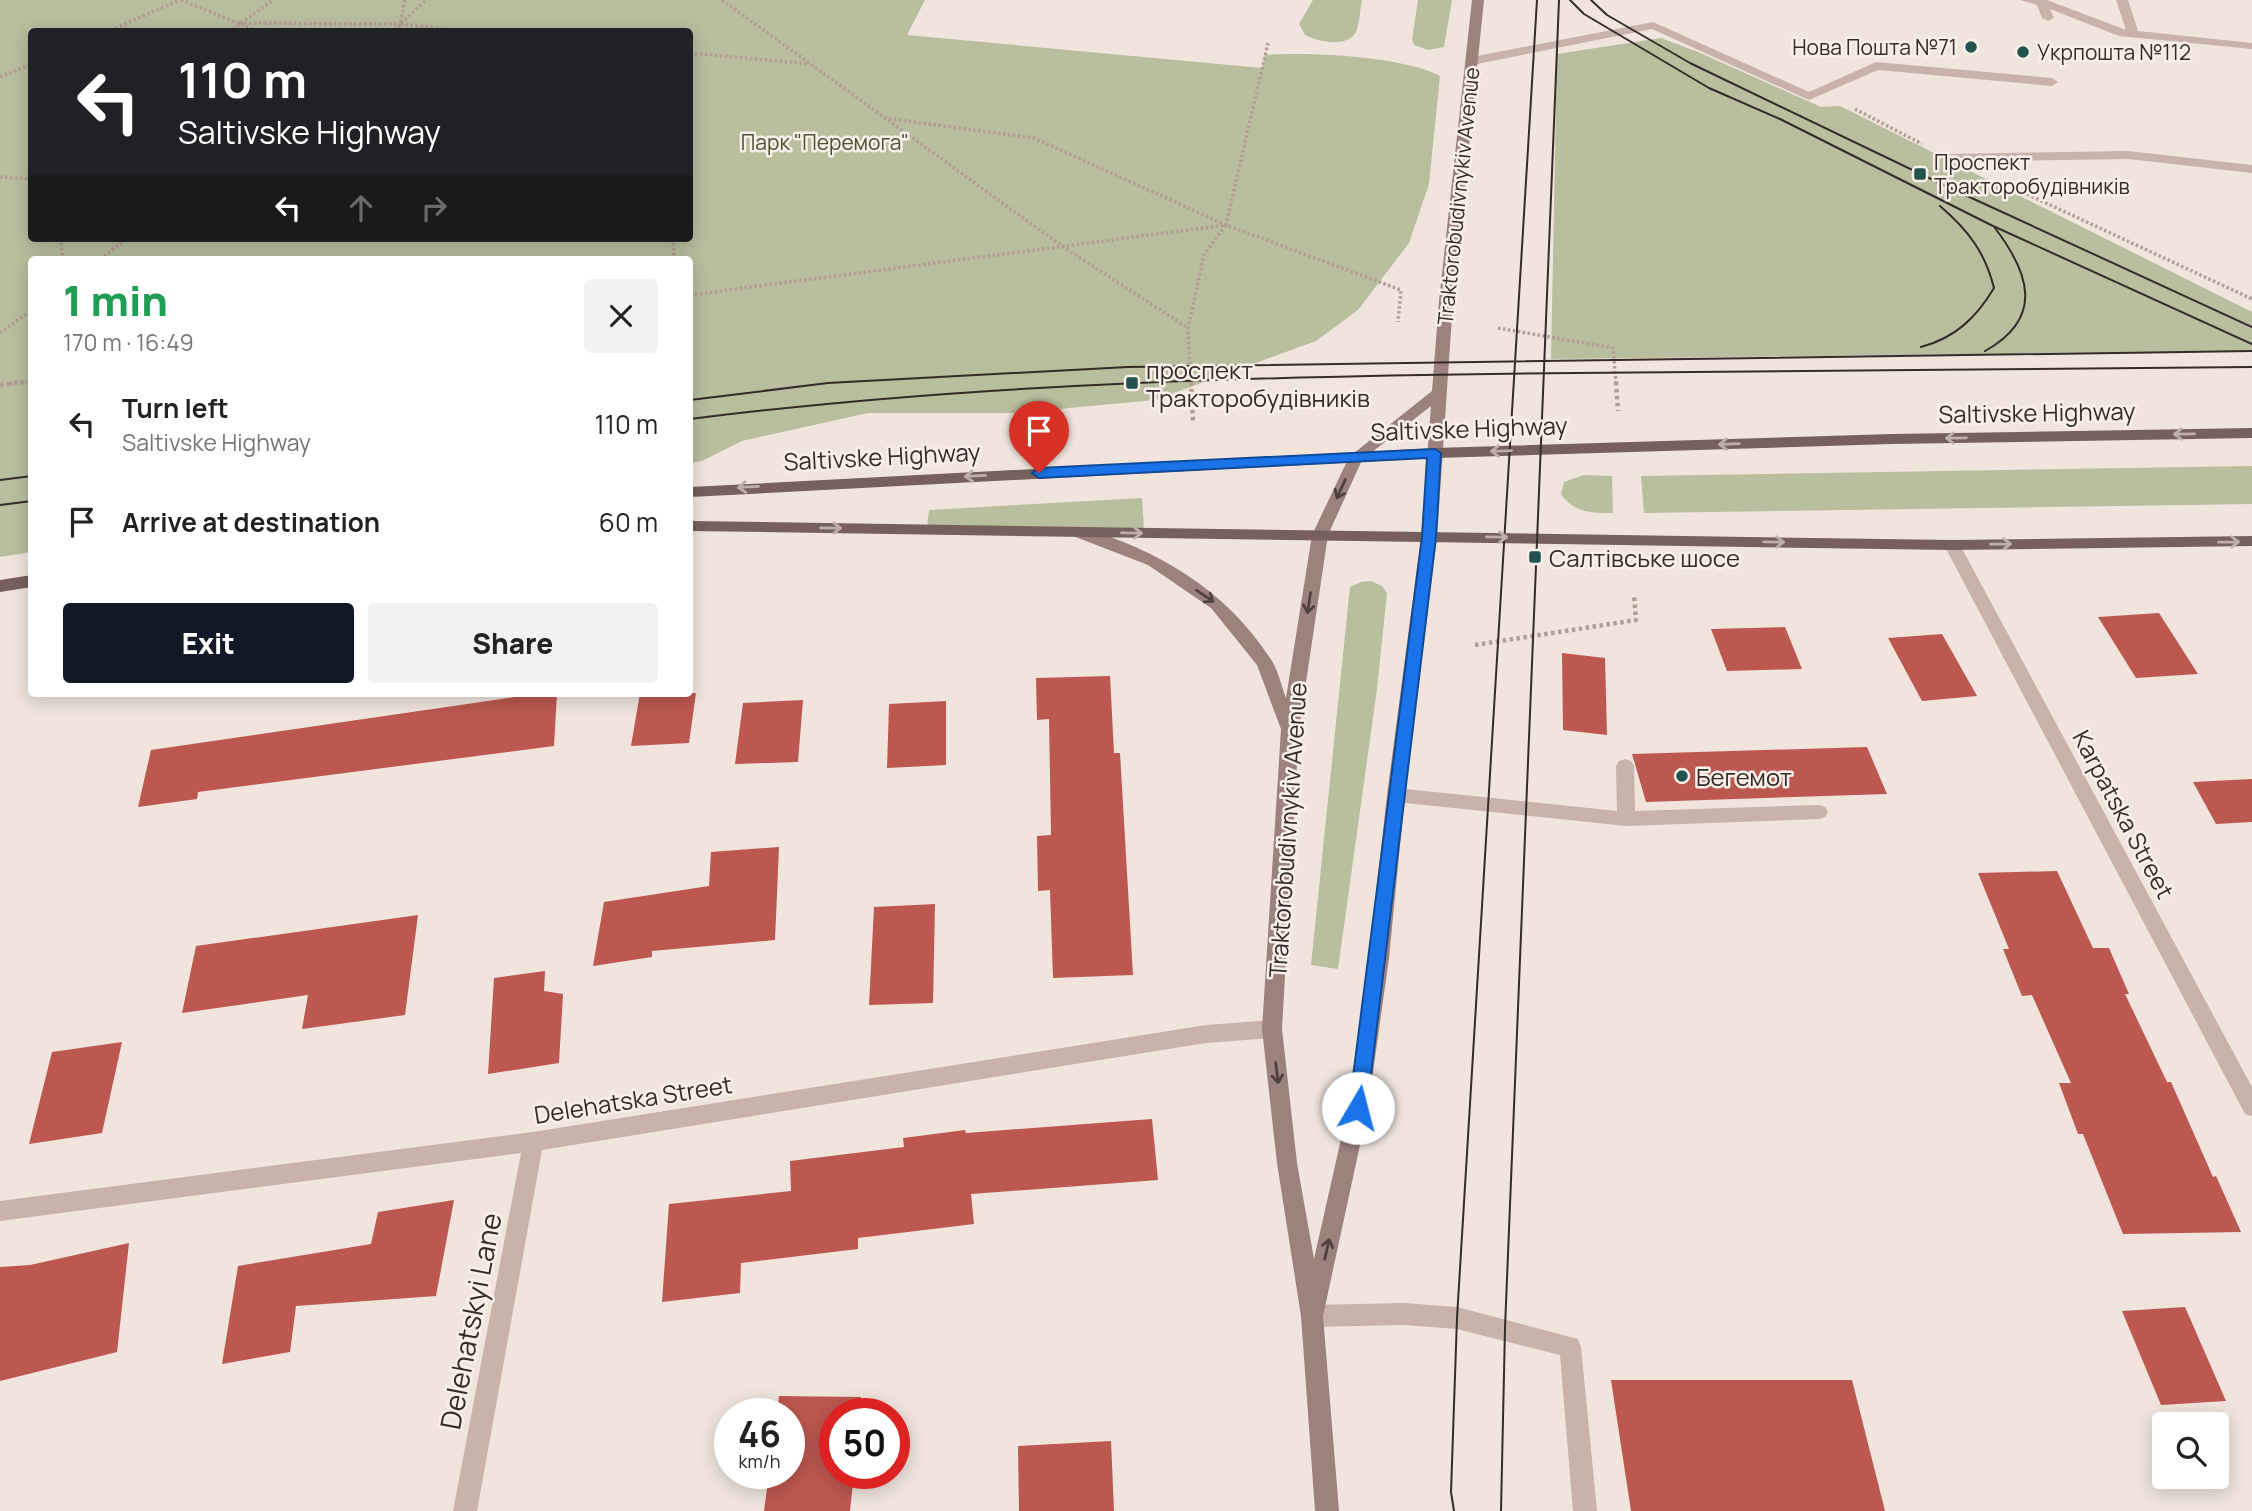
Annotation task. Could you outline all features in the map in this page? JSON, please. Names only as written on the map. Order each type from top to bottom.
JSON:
[{"type":"main road","name":"Traktorobudivnykiv Avenue","points":[[1312,1316],[1358,1108],[1379,958],[1396,795],[1429,537],[1446,301],[1478,0]]},
{"type":"main road","name":"Traktorobudivnykiv Avenue","points":[[1327,1511],[1312,1316],[1287,1163],[1272,1029],[1290,729],[1320,535],[1356,457],[1440,392]]},
{"type":"main road","name":"Saltivske Highway","points":[[693,492],[1435,453],[1892,439],[2252,433]]},
{"type":"main road","points":[[693,526],[1952,545],[2252,541]]},
{"type":"main road","points":[[1079,532],[1154,561],[1217,604],[1264,662],[1290,729]]},
{"type":"main road","points":[[0,586],[28,582]]},
{"type":"street","points":[[2026,0],[2042,2],[2119,33],[2252,46]]},
{"type":"street","points":[[2122,0],[2133,34]]},
{"type":"street","points":[[2042,2],[2048,18]]},
{"type":"street","points":[[1472,61],[1653,25],[1809,96],[1876,66],[2052,82]]},
{"type":"street","points":[[1948,158],[2128,155],[2252,169]]},
{"type":"street","name":"Karpatska Street","points":[[1952,545],[2252,1107]]},
{"type":"street","points":[[1625,766],[1626,819]]},
{"type":"street","points":[[1396,795],[1626,819],[1819,812]]},
{"type":"street","name":"Delehatska Street","points":[[0,1211],[533,1142],[1206,1034],[1272,1029]]},
{"type":"street","name":"Delehatskyi Lane","points":[[465,1511],[533,1142]]},
{"type":"street","points":[[1312,1316],[1404,1314],[1457,1318],[1570,1347],[1586,1511]]},
{"type":"path","points":[[115,28],[181,0],[251,28]]},
{"type":"path","points":[[233,28],[273,0]]},
{"type":"path","points":[[398,28],[405,0]]},
{"type":"path","points":[[400,24],[426,0]]},
{"type":"path","points":[[722,0],[1062,246],[1188,328]]},
{"type":"path","points":[[239,23],[400,24],[436,28]]},
{"type":"path","points":[[1193,421],[1188,328],[1204,255],[1226,225],[1268,43]]},
{"type":"path","points":[[693,53],[810,64]]},
{"type":"path","points":[[0,77],[28,66]]},
{"type":"path","points":[[884,118],[1034,138],[1226,225],[1401,290],[1398,321]]},
{"type":"path","points":[[0,177],[28,179]]},
{"type":"path","points":[[693,295],[1226,225]]},
{"type":"path","points":[[104,256],[123,242]]},
{"type":"path","points":[[0,333],[28,313]]},
{"type":"path","points":[[1498,328],[1613,348],[1618,411]]},
{"type":"path","points":[[0,385],[28,382]]},
{"type":"path","points":[[1475,645],[1636,620],[1634,595]]},
{"type":"green space","name":"Парк \"Перемога\"","points":[[0,0],[925,0],[907,35],[1262,68],[1265,55],[1355,57],[1403,64],[1440,76],[1429,184],[1409,243],[1358,310],[1316,341],[1155,400],[1015,413],[868,413],[742,441],[702,461],[693,462],[693,256],[28,256],[28,552],[0,557]]},
{"type":"green space","points":[[1313,0],[1362,0],[1354,35],[1341,42],[1334,42],[1305,35],[1299,24]]},
{"type":"green space","points":[[1418,0],[1452,0],[1444,47],[1428,50],[1414,45],[1412,40]]},
{"type":"green space","points":[[1661,38],[1821,107],[1840,106],[2252,312],[2252,351],[1551,359],[1557,54]]},
{"type":"green space","points":[[2252,466],[2252,504],[1644,513],[1641,476]]},
{"type":"green space","points":[[1584,475],[1612,476],[1613,513],[1591,512],[1578,508],[1561,494],[1564,482]]},
{"type":"green space","points":[[1142,498],[1144,529],[927,527],[929,510]]},
{"type":"green space","points":[[1371,581],[1382,586],[1387,593],[1377,689],[1338,969],[1311,965],[1350,587]]},
{"type":"building","points":[[2159,613],[2198,674],[2136,678],[2098,617]]},
{"type":"building","points":[[1785,627],[1802,669],[1727,671],[1711,629]]},
{"type":"building","points":[[1942,634],[1977,696],[1922,701],[1888,638]]},
{"type":"building","points":[[1562,653],[1605,658],[1607,735],[1563,730]]},
{"type":"building","points":[[1110,676],[1114,753],[1120,753],[1133,975],[1053,978],[1050,890],[1038,891],[1037,836],[1051,835],[1049,719],[1037,720],[1036,678]]},
{"type":"building","points":[[693,693],[696,693],[689,743],[631,746],[639,697],[693,697]]},
{"type":"building","points":[[515,697],[557,697],[554,746],[198,792],[197,799],[138,807],[151,750]]},
{"type":"building","points":[[803,700],[798,762],[735,764],[743,703]]},
{"type":"building","points":[[946,701],[946,765],[887,768],[889,704]]},
{"type":"building","points":[[1867,747],[1887,794],[1646,802],[1632,754]]},
{"type":"building","points":[[2252,779],[2252,822],[2216,824],[2193,782]]},
{"type":"building","points":[[779,847],[775,940],[652,951],[652,957],[593,966],[604,902],[709,886],[711,852]]},
{"type":"building","points":[[2057,871],[2093,948],[2109,948],[2129,994],[2125,994],[2167,1082],[2171,1082],[2213,1177],[2216,1176],[2241,1232],[2123,1234],[2083,1134],[2078,1134],[2059,1083],[2071,1083],[2032,995],[2022,996],[2003,949],[2009,949],[1978,873]]},
{"type":"building","points":[[935,904],[933,1003],[869,1005],[874,907]]},
{"type":"building","points":[[418,915],[405,1015],[302,1029],[308,995],[182,1013],[196,946]]},
{"type":"building","points":[[545,971],[544,991],[563,994],[559,1063],[488,1074],[494,978]]},
{"type":"building","points":[[122,1042],[102,1133],[29,1144],[52,1052]]},
{"type":"building","points":[[1152,1119],[1158,1180],[971,1194],[974,1224],[858,1238],[858,1249],[741,1263],[740,1293],[662,1302],[669,1204],[791,1191],[790,1161],[904,1147],[903,1138],[965,1130],[966,1133]]},
{"type":"building","points":[[454,1200],[436,1296],[296,1306],[290,1352],[222,1364],[238,1266],[371,1244],[378,1212]]},
{"type":"building","points":[[129,1243],[117,1352],[0,1381],[0,1267],[30,1265]]},
{"type":"building","points":[[2185,1307],[2226,1401],[2161,1405],[2122,1311]]},
{"type":"building","points":[[1611,1380],[1852,1380],[1885,1511],[1631,1511]]},
{"type":"building","points":[[861,1397],[819,1398],[819,1489],[852,1489],[850,1511],[764,1511],[767,1489],[805,1489],[805,1398],[779,1398]]},
{"type":"building","points":[[1111,1441],[1114,1511],[1019,1511],[1018,1446]]},
{"type":"tram line","points":[[1515,361],[1537,0]]},
{"type":"tram line","points":[[1544,361],[1559,0]]},
{"type":"tram line","points":[[1570,0],[1584,14],[1709,88],[1780,119],[1993,226],[2252,344]]},
{"type":"tram line","points":[[1591,0],[1607,15],[1690,63],[1952,189],[2252,327]]},
{"type":"tram line","points":[[1921,347],[1944,338],[1964,325],[1980,309],[1994,288],[1986,263],[1974,242],[1940,206]]},
{"type":"tram line","points":[[1985,351],[2004,338],[2016,324],[2023,310],[2025,294],[2023,278],[2016,262],[1995,228]]},
{"type":"tram line","points":[[1544,361],[2252,351]]},
{"type":"tram line","points":[[693,400],[828,383],[1128,367],[1515,361]]},
{"type":"tram line","points":[[1514,374],[1515,361]]},
{"type":"tram line","points":[[1515,361],[1544,361]]},
{"type":"tram line","points":[[1544,361],[1544,373]]},
{"type":"tram line","points":[[1544,373],[2252,367]]},
{"type":"tram line","points":[[1501,1511],[1505,1328],[1544,373]]},
{"type":"tram line","points":[[1514,374],[1544,373]]},
{"type":"tram line","points":[[693,419],[1021,389],[1243,379],[1514,374]]},
{"type":"tram line","points":[[1454,1511],[1451,1492],[1457,1318],[1514,374]]},
{"type":"tram line","points":[[0,480],[28,476]]},
{"type":"tram line","points":[[0,505],[28,502]]},
{"type":"place","name":"Нова Пошта №71","points":[[1971,47]]},
{"type":"place","name":"Укрпошта №112","points":[[2023,52]]},
{"type":"place","name":"Проспект Тракторобудівників","points":[[1920,174]]},
{"type":"place","name":"проспект Тракторобудівників","points":[[1132,383]]},
{"type":"place","name":"Салтівське шосе","points":[[1535,557]]},
{"type":"place","name":"Бегемот","points":[[1682,776]]},
{"type":"route","points":[[1039,473],[1435,453],[1429,537],[1396,795],[1379,958],[1358,1108]]}]
